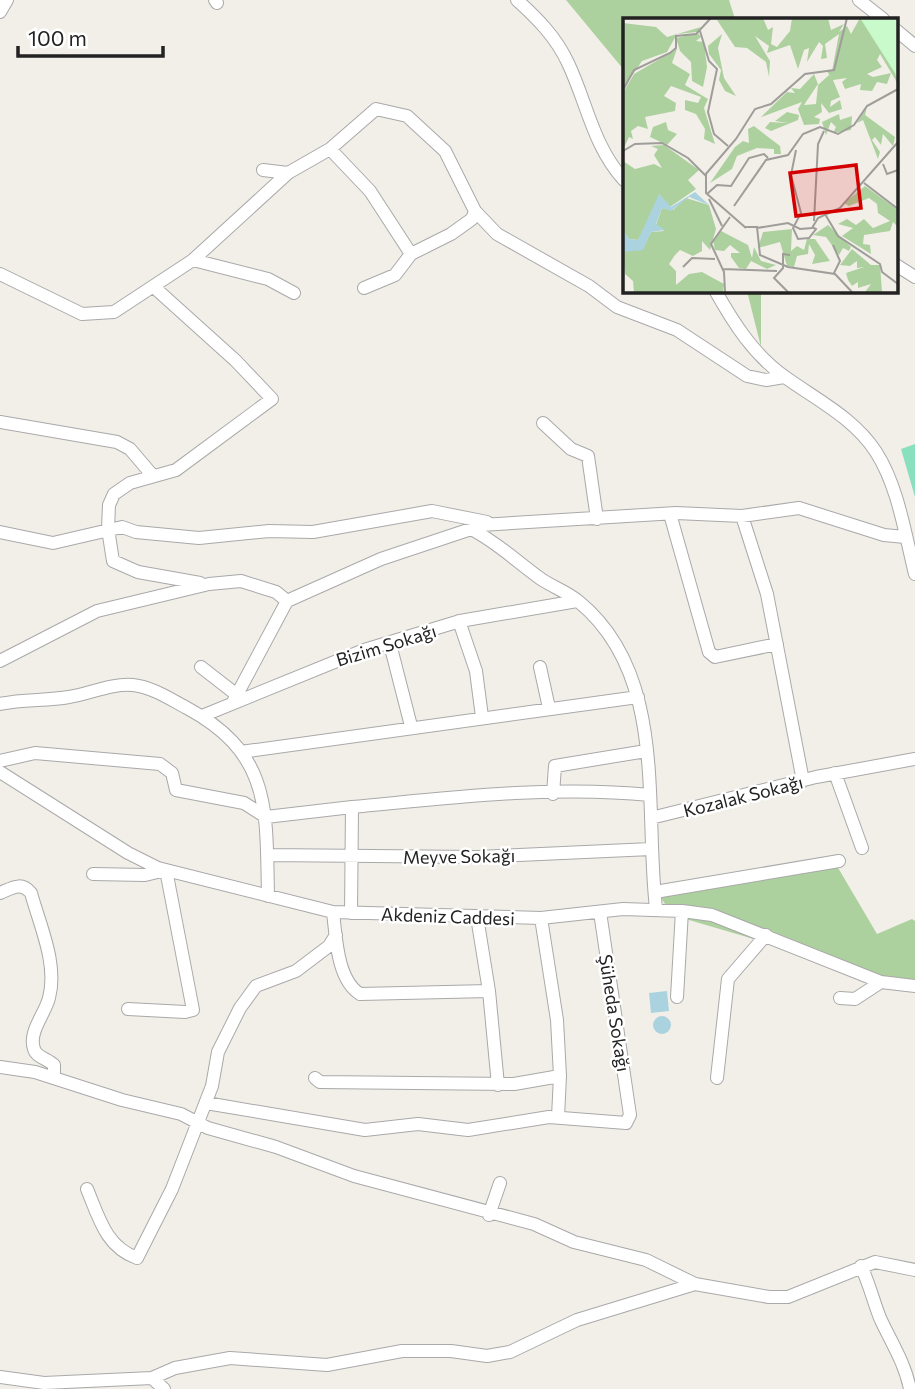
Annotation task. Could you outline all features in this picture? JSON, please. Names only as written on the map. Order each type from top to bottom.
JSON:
[{"type":"street","points":[[0,12],[7,0]]},
{"type":"street","points":[[517,0],[535,16],[558,45],[572,71],[601,149],[623,177]]},
{"type":"street","points":[[859,0],[882,18]]},
{"type":"street","points":[[898,32],[915,46]]},
{"type":"street","points":[[0,274],[72,310],[93,315],[114,312],[155,288],[193,260],[288,173],[330,149],[376,109],[407,116],[445,151],[475,211],[497,234],[589,286],[617,307],[677,330],[747,376],[766,380],[784,377]]},
{"type":"street","points":[[330,149],[370,191],[411,254]]},
{"type":"street","points":[[263,170],[288,173]]},
{"type":"street","points":[[364,288],[395,275],[411,254],[451,234],[472,219],[475,211]]},
{"type":"street","points":[[193,260],[268,279],[294,293]]},
{"type":"street","points":[[898,266],[915,277]]},
{"type":"street","points":[[155,288],[236,361],[272,399],[176,470],[130,483],[114,494],[108,529],[113,561],[138,572],[169,579],[209,583],[241,581],[276,592],[287,601]]},
{"type":"street","points":[[717,292],[744,338],[784,377],[853,425],[876,451],[890,480],[915,574]]},
{"type":"street","points":[[0,422],[117,442],[130,450],[153,476]]},
{"type":"street","points":[[543,423],[571,449],[588,456],[597,519]]},
{"type":"street","points":[[0,532],[53,543],[70,542],[122,527],[159,535],[217,538],[269,531],[313,532],[432,511],[487,522],[670,514],[743,516],[799,508],[884,535],[905,537]]},
{"type":"street","points":[[670,514],[709,652],[715,657],[777,644]]},
{"type":"street","points":[[743,516],[768,594],[803,780]]},
{"type":"street","points":[[201,667],[235,699],[287,601],[381,559],[487,522]]},
{"type":"street","points":[[471,529],[490,538],[530,571],[577,601],[602,626],[635,681],[646,751],[656,908]]},
{"type":"street","points":[[0,661],[97,611],[209,583]]},
{"type":"street","name":"Bizim Sokağı","points":[[202,716],[235,699],[337,658],[459,621],[577,601]]},
{"type":"street","points":[[459,621],[476,671],[482,717]]},
{"type":"street","points":[[390,644],[411,726]]},
{"type":"street","points":[[540,667],[550,708]]},
{"type":"street","points":[[0,704],[27,698],[64,698],[131,685],[154,691],[202,716],[229,736],[250,764],[267,817],[268,896]]},
{"type":"street","points":[[241,752],[411,726],[638,697]]},
{"type":"street","points":[[553,794],[555,766],[646,751]]},
{"type":"street","points":[[0,761],[35,753],[160,764],[172,773],[176,790],[244,803],[267,817],[466,797],[618,792],[650,795]]},
{"type":"street","name":"Kozalak Sokağı","points":[[651,818],[803,780],[915,759]]},
{"type":"street","name":"Akdeniz Caddesi","points":[[0,772],[128,853],[166,870],[333,912],[541,918],[656,908],[682,911],[712,915],[881,982],[915,986]]},
{"type":"street","points":[[835,773],[862,848]]},
{"type":"street","points":[[351,912],[352,807]]},
{"type":"street","name":"Meyve Sokağı","points":[[267,855],[478,857],[651,849]]},
{"type":"street","points":[[654,892],[839,861]]},
{"type":"street","points":[[93,874],[145,875],[166,870],[193,1010],[128,1009]]},
{"type":"street","points":[[0,893],[16,886],[25,887],[31,893],[52,975],[49,998],[35,1028],[33,1048],[38,1055],[54,1065],[54,1078]]},
{"type":"street","points":[[677,997],[682,911]]},
{"type":"street","points":[[333,912],[345,976],[351,988],[360,993],[489,991]]},
{"type":"street","name":"Şüheda Sokağı","points":[[558,1117],[623,1123],[630,1115],[600,912]]},
{"type":"street","points":[[477,917],[489,991],[498,1085]]},
{"type":"street","points":[[206,1103],[365,1130],[418,1124],[468,1130],[558,1117],[557,1020],[541,918]]},
{"type":"street","points":[[87,1189],[112,1243],[122,1252],[137,1258],[156,1226],[199,1123],[218,1052],[240,1008],[256,986],[296,971],[329,946],[336,935]]},
{"type":"street","points":[[717,1078],[728,979],[766,935]]},
{"type":"street","points":[[840,998],[855,999],[881,982]]},
{"type":"street","points":[[0,1067],[54,1078],[122,1100],[181,1114],[199,1123],[354,1176],[534,1224],[574,1242],[646,1260],[695,1284],[769,1297],[788,1297],[875,1262],[915,1270]]},
{"type":"street","points":[[315,1078],[320,1082],[498,1085],[559,1076]]},
{"type":"street","points":[[489,1214],[500,1183]]},
{"type":"street","points":[[861,1266],[872,1288],[879,1315],[910,1365],[910,1389]]},
{"type":"street","points":[[0,1377],[44,1383],[152,1378],[175,1368],[230,1358],[327,1365],[402,1351],[451,1351],[487,1356],[510,1352],[577,1321],[695,1284]]},
{"type":"street","points":[[152,1378],[164,1389]]},
{"type":"green space","points":[[566,0],[729,0],[735,18],[623,18],[623,69]]},
{"type":"green space","points":[[747,292],[761,292],[761,347]]},
{"type":"green space","points":[[915,444],[915,497],[901,449]]},
{"type":"green space","points":[[834,861],[877,934],[912,919],[915,921],[915,986],[672,915],[658,893]]},
{"type":"water","points":[[667,991],[669,1011],[651,1013],[649,993]]},
{"type":"water","points":[[662,1016],[668,1019],[671,1025],[668,1031],[662,1034],[656,1031],[653,1025],[656,1019]]}]
